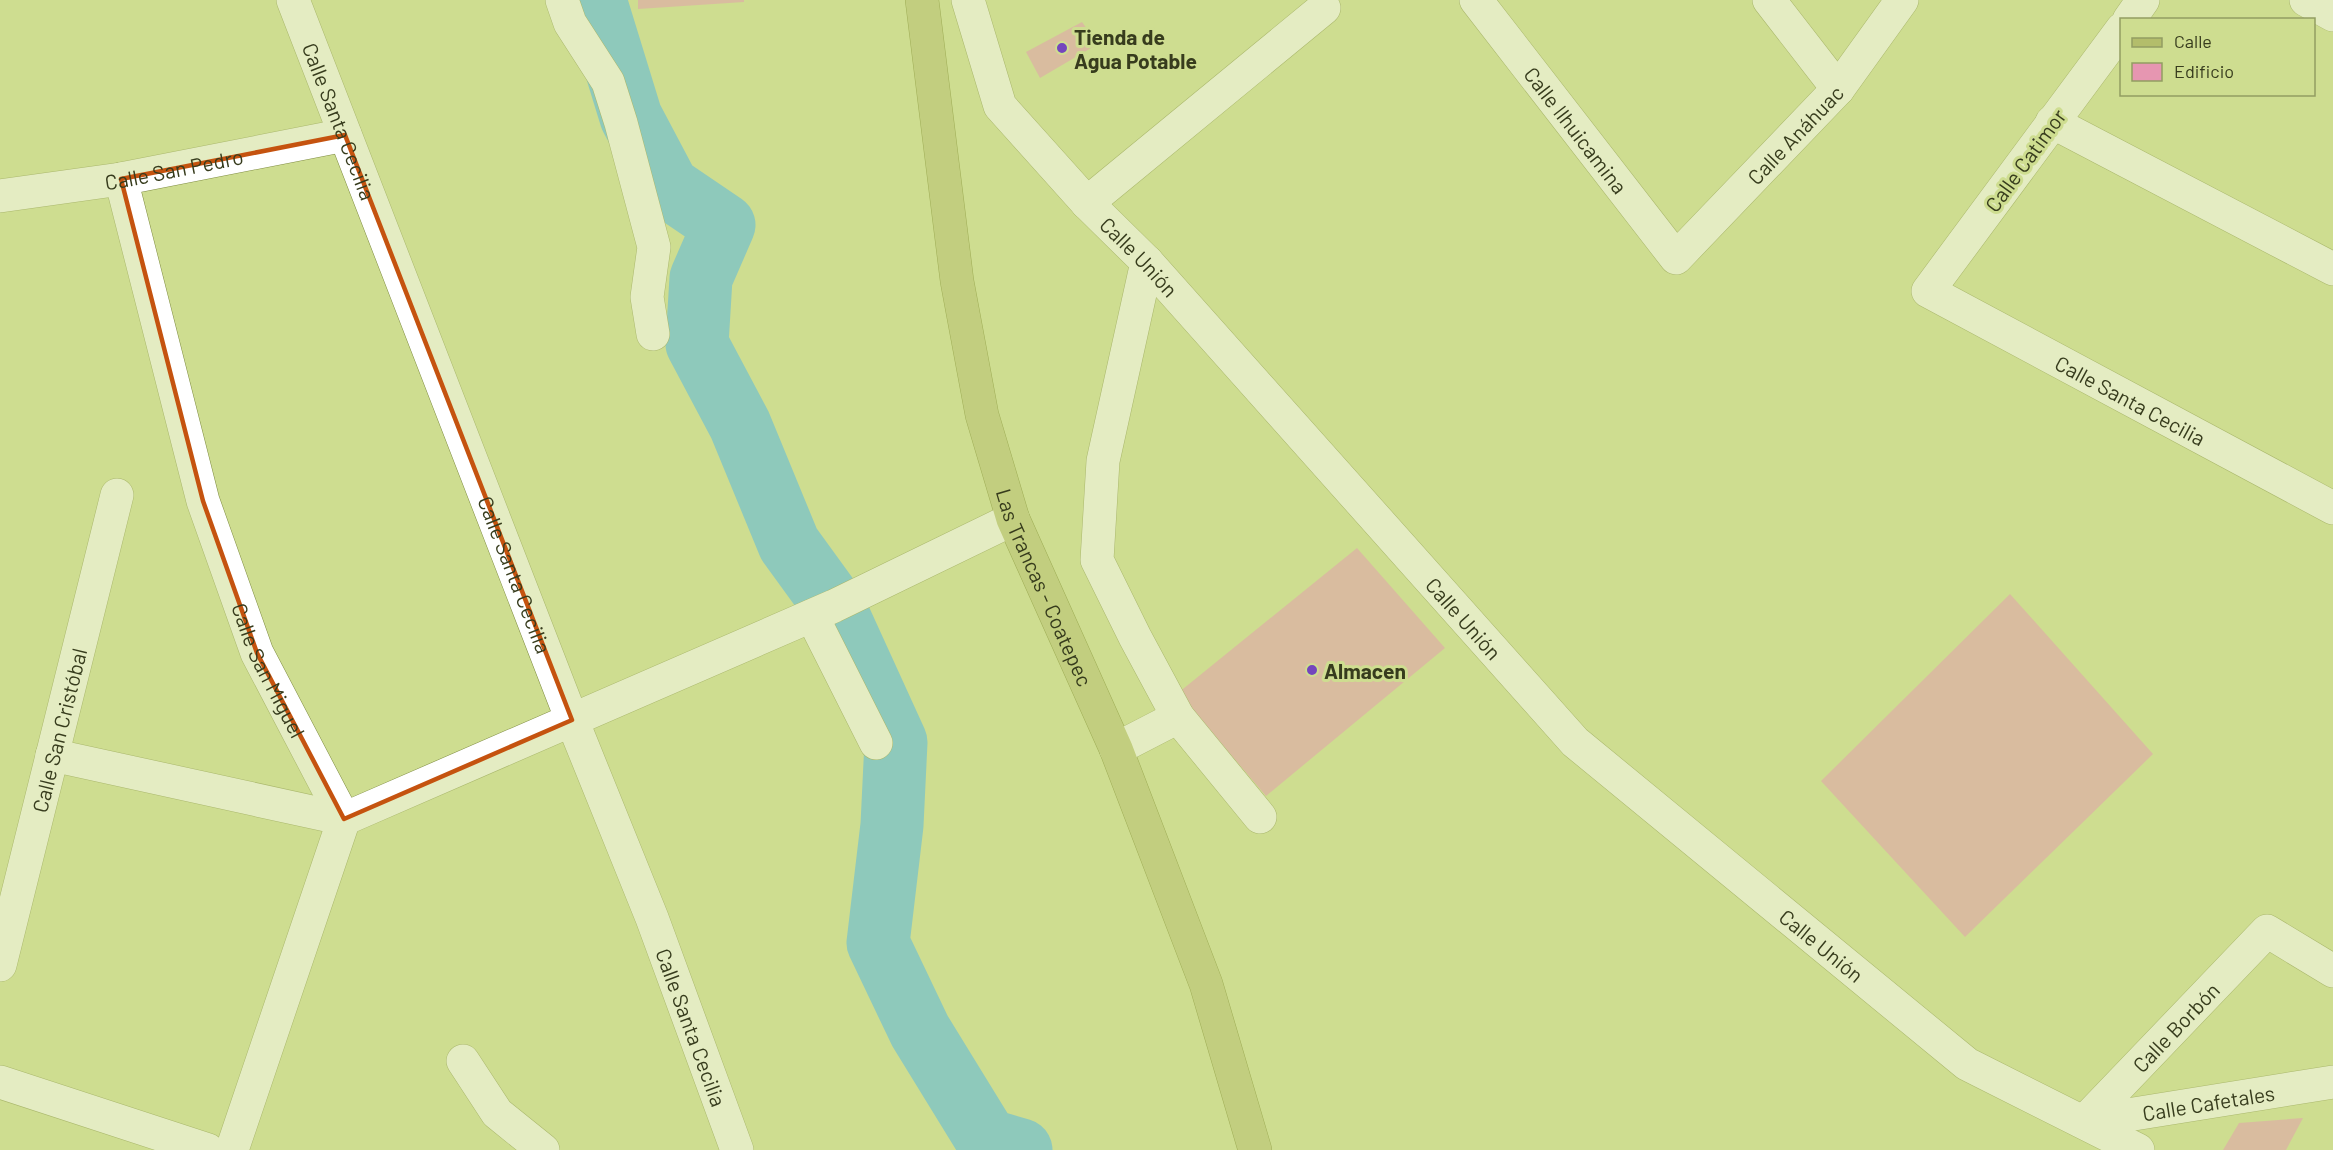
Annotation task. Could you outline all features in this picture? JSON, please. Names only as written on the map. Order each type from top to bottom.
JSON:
[{"type":"main road","name":"Las Trancas - Coatepec","points":[[922,0],[957,281],[982,415],[1013,519],[1116,748],[1206,984],[1255,1150]]},
{"type":"street","name":"Calle Santa Cecilia","points":[[293,0],[572,720],[652,918],[737,1150]]},
{"type":"street","points":[[562,0],[570,23],[608,82],[621,123],[654,247],[647,297],[653,334]]},
{"type":"street","name":"Calle Unión","points":[[968,0],[1000,106],[1088,203],[1146,262],[1575,742],[1967,1064],[2138,1150]]},
{"type":"street","name":"Calle Ilhuicamina","points":[[1476,0],[1676,258]]},
{"type":"street","points":[[1769,0],[1838,89]]},
{"type":"street","name":"Calle Anáhuac","points":[[1676,258],[1838,89],[1902,0]]},
{"type":"street","points":[[2130,18],[2144,0]]},
{"type":"street","points":[[2306,0],[2333,15]]},
{"type":"street","points":[[1088,203],[1324,8]]},
{"type":"street","name":"Calle Catimor","points":[[1928,291],[2120,30]]},
{"type":"street","points":[[2052,122],[2333,269]]},
{"type":"street","name":"Calle San Pedro","points":[[0,196],[121,178],[345,135]]},
{"type":"street","name":"Calle San Miguel","points":[[121,178],[203,501],[257,653],[344,819]]},
{"type":"street","points":[[1146,262],[1103,461],[1098,560],[1135,637],[1178,717],[1260,817]]},
{"type":"street","name":"Calle Santa Cecilia","points":[[1928,291],[2333,508]]},
{"type":"street","name":"Calle San Cristóbal","points":[[0,965],[117,495]]},
{"type":"street","points":[[52,755],[344,819],[812,616],[1013,519]]},
{"type":"street","points":[[812,616],[876,743]]},
{"type":"street","points":[[1116,748],[1178,717]]},
{"type":"street","points":[[232,1150],[344,819]]},
{"type":"street","name":"Calle Borbón","points":[[2084,1122],[2266,931],[2333,971]]},
{"type":"street","points":[[463,1060],[497,1113],[543,1150]]},
{"type":"street","points":[[0,1082],[208,1150]]},
{"type":"street","name":"Calle Cafetales","points":[[2084,1122],[2333,1082]]},
{"type":"highlighted area","points":[[345,135],[572,720],[344,819],[257,653],[203,501],[121,179]]},
{"type":"building","points":[[638,0],[744,0],[744,2],[638,9]]},
{"type":"building","name":"Tienda de Agua Potable","points":[[1082,22],[1098,44],[1040,78],[1026,52]]},
{"type":"building","name":"Almacen","points":[[1357,548],[1445,648],[1266,796],[1178,693]]},
{"type":"building","points":[[2010,594],[2153,754],[1965,937],[1821,781]]},
{"type":"building","points":[[2303,1118],[2286,1150],[2223,1150],[2239,1123]]},
{"type":"waterway","points":[[595,0],[631,117],[668,187],[724,225],[701,278],[697,344],[740,425],[789,544],[834,606],[896,742],[892,825],[878,943],[920,1031],[987,1140],[1021,1150]]},
{"type":"place","name":"Tienda de Agua Potable","points":[[1062,48]]},
{"type":"place","name":"Almacen","points":[[1312,670]]}]
